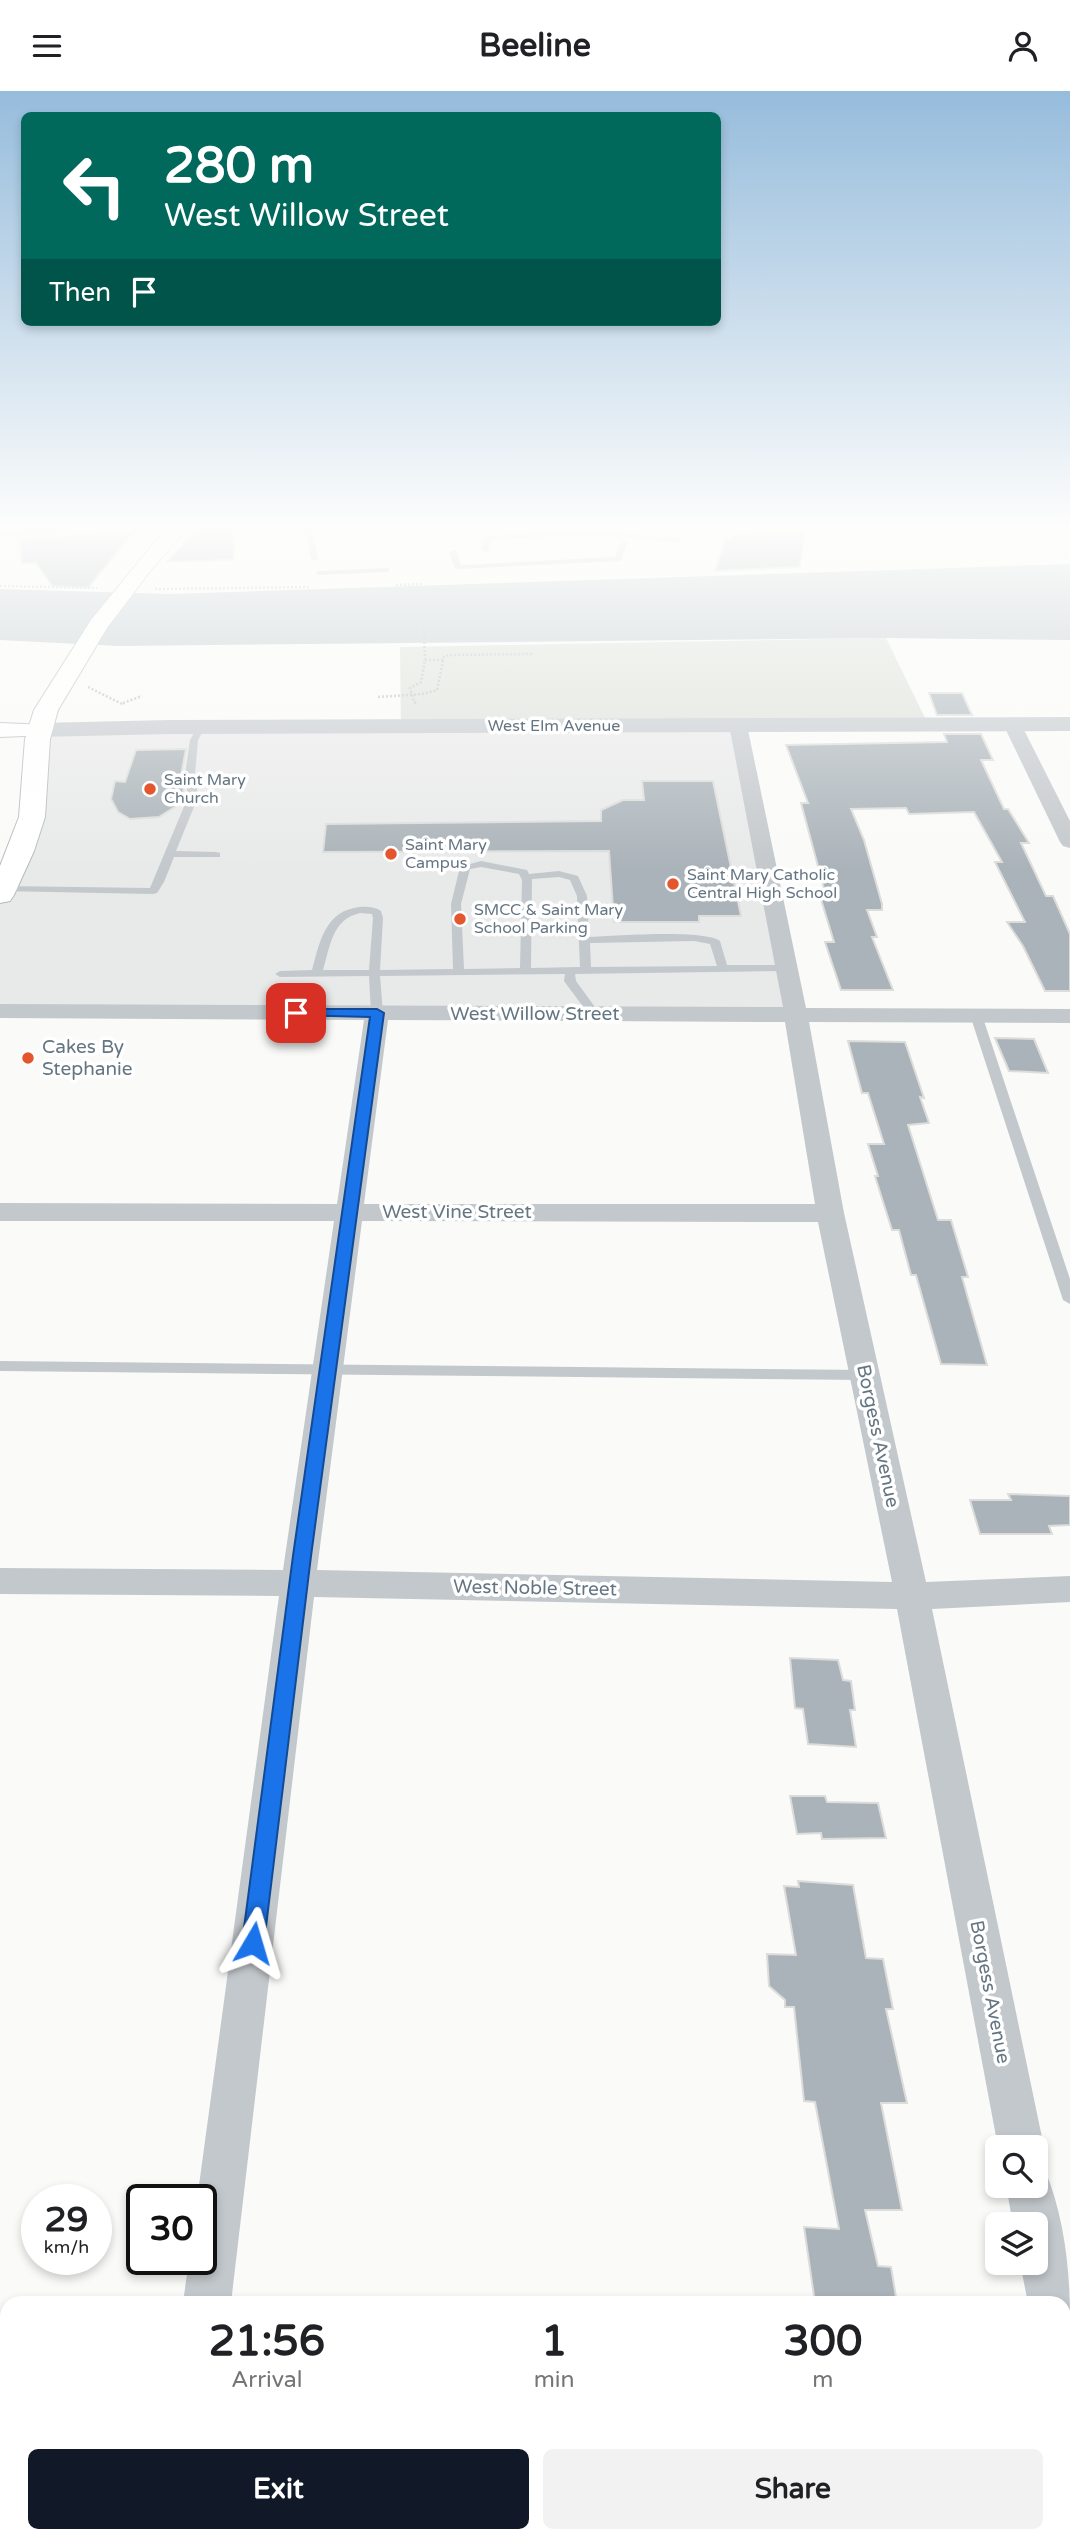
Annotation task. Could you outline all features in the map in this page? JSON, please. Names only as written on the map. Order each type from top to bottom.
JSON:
[{"type":"main road","points":[[2,887],[26,836],[34,807],[38,730],[50,702],[89,641]]},
{"type":"main road","points":[[0,730],[38,730]]},
{"type":"street","points":[[1012,724],[1070,842]]},
{"type":"street","name":"West Elm Avenue","points":[[38,730],[1070,724]]},
{"type":"street","name":"Borgess Avenue","points":[[738,725],[796,1015],[830,1213],[912,1596],[1019,2135]]},
{"type":"street","name":"West Willow Street","points":[[0,1011],[1070,1016]]},
{"type":"street","points":[[208,2296],[298,1583],[377,1013]]},
{"type":"street","name":"West Vine Street","points":[[0,1212],[830,1213]]},
{"type":"street","name":"West Noble Street","points":[[0,1581],[298,1583],[912,1596],[1070,1589]]},
{"type":"street","points":[[1030,2198],[1051,2296]]},
{"type":"lane","points":[[2,887],[153,891],[193,797],[190,774],[194,740],[201,727]]},
{"type":"lane","points":[[169,854],[216,855]]},
{"type":"lane","points":[[459,972],[456,904],[464,867],[481,864],[523,872],[525,971]]},
{"type":"lane","points":[[525,877],[559,874],[574,878],[582,896],[586,971]]},
{"type":"lane","points":[[317,973],[332,924],[345,911],[376,911],[379,918],[374,973],[377,1013]]},
{"type":"lane","points":[[584,940],[694,938],[715,941],[723,969]]},
{"type":"lane","points":[[280,974],[787,968]]},
{"type":"lane","points":[[570,971],[570,981],[594,1014]]},
{"type":"lane","points":[[976,1015],[1070,1300]]},
{"type":"lane","points":[[0,1366],[864,1375]]},
{"type":"path","points":[[413,692],[414,685],[421,682],[425,641]]},
{"type":"path","points":[[378,697],[437,690],[443,660],[449,655],[534,654]]},
{"type":"path","points":[[425,660],[443,660]]},
{"type":"path","points":[[122,703],[142,697]]},
{"type":"shaded area","points":[[27,641],[562,641],[119,646]]},
{"type":"shaded area","points":[[703,641],[888,641],[928,724],[401,727],[400,647]]},
{"type":"shaded area","name":"Saint Mary Campus","points":[[738,725],[796,1015],[0,1011],[0,895],[11,871],[39,730]]},
{"type":"building","points":[[929,693],[962,693],[972,715],[937,715]]},
{"type":"building","points":[[944,734],[981,734],[993,760],[981,760],[1004,809],[1008,809],[1029,843],[1021,843],[1046,896],[1053,896],[1070,934],[1070,991],[1045,991],[1023,946],[1007,922],[1025,922],[995,862],[1002,862],[974,812],[909,814],[906,808],[851,809],[864,840],[882,904],[882,910],[867,910],[877,937],[872,937],[893,990],[841,990],[825,942],[834,942],[820,896],[826,896],[801,803],[808,803],[786,745],[947,742]]},
{"type":"building","name":"Saint Mary Church","points":[[186,749],[180,781],[183,781],[184,801],[159,817],[130,819],[118,812],[111,799],[115,781],[125,782],[136,750]]},
{"type":"building","name":"Saint Mary Catholic Central High School","points":[[642,781],[713,781],[741,916],[699,916],[699,922],[614,922],[609,851],[323,852],[326,824],[601,821],[601,810],[623,800],[644,800]]},
{"type":"building","points":[[995,1038],[1034,1039],[1048,1073],[1009,1071]]},
{"type":"building","points":[[848,1041],[905,1042],[924,1098],[920,1097],[929,1123],[908,1125],[938,1220],[951,1220],[968,1277],[962,1277],[987,1365],[941,1364],[916,1275],[911,1275],[899,1230],[892,1230],[875,1176],[878,1176],[868,1144],[884,1144],[868,1093],[862,1093]]},
{"type":"building","points":[[1008,1494],[1070,1496],[1070,1525],[1049,1526],[1052,1534],[980,1534],[970,1500],[1011,1500]]},
{"type":"building","points":[[790,1658],[838,1660],[843,1680],[851,1681],[855,1710],[850,1710],[856,1747],[808,1744],[803,1709],[795,1708]]},
{"type":"building","points":[[790,1796],[825,1796],[827,1802],[878,1803],[886,1838],[822,1839],[821,1833],[797,1834]]},
{"type":"building","points":[[798,1881],[853,1885],[866,1958],[883,1959],[893,2009],[886,2009],[907,2103],[881,2103],[902,2210],[865,2210],[878,2266],[891,2267],[896,2296],[814,2296],[804,2227],[839,2229],[815,2102],[804,2101],[794,2007],[785,2007],[785,2000],[769,1986],[767,1954],[796,1955],[784,1886],[799,1887]]},
{"type":"place","name":"Saint Mary Church","points":[[150,789]]},
{"type":"place","name":"Saint Mary Campus","points":[[391,854]]},
{"type":"place","name":"Saint Mary Catholic Central High School","points":[[673,884]]},
{"type":"place","name":"SMCC & Saint Mary School Parking","points":[[460,919]]},
{"type":"place","name":"Cakes By Stephanie","points":[[28,1058]]},
{"type":"route","points":[[253,1943],[302,1556],[377,1013],[296,1013]]}]
